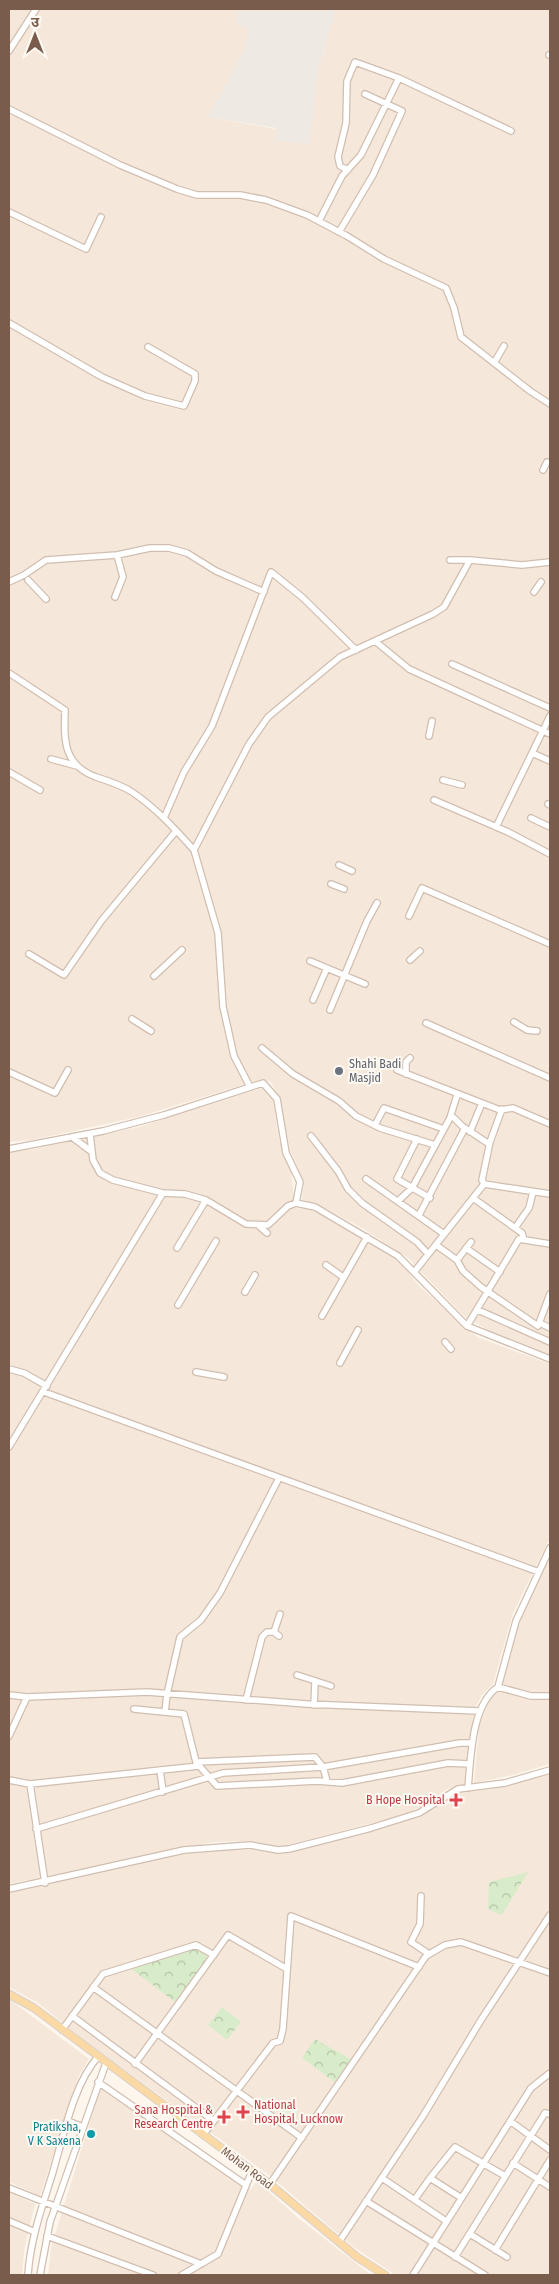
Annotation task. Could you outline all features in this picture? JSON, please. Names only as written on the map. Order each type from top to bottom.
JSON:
[{"type":"main road","name":"Mohan Road","points":[[9,1994],[34,2008],[270,2184],[339,2242],[385,2275]]},
{"type":"street","points":[[9,50],[36,9]]},
{"type":"street","points":[[348,170],[340,166],[338,157],[346,123],[347,81],[353,64],[357,62],[400,78],[512,131]]},
{"type":"street","points":[[319,221],[342,176],[361,155],[400,78]]},
{"type":"street","points":[[339,232],[373,175],[401,114],[400,109],[365,94]]},
{"type":"street","points":[[9,109],[120,165],[177,189],[197,195],[240,195],[266,200],[319,221],[384,260],[446,288],[454,308],[461,337],[550,404]]},
{"type":"street","points":[[9,212],[86,249],[101,217]]},
{"type":"street","points":[[9,323],[102,377],[145,396],[184,406],[194,381],[194,374],[148,348]]},
{"type":"street","points":[[494,363],[504,346]]},
{"type":"street","points":[[543,470],[547,462]]},
{"type":"street","points":[[9,582],[24,576],[46,560],[117,555],[150,548],[168,548],[186,553],[216,571],[264,592]]},
{"type":"street","points":[[114,597],[122,577],[117,555]]},
{"type":"street","points":[[450,560],[470,560],[522,566],[550,562]]},
{"type":"street","points":[[194,850],[249,744],[268,717],[340,657],[433,614],[444,607],[470,560]]},
{"type":"street","points":[[164,818],[184,772],[212,726],[271,572],[302,597],[356,650]]},
{"type":"street","points":[[28,580],[46,599]]},
{"type":"street","points":[[534,592],[542,582]]},
{"type":"street","points":[[375,641],[409,669],[550,734]]},
{"type":"street","points":[[452,664],[550,708]]},
{"type":"street","points":[[9,673],[65,710],[64,740],[67,750],[77,766]]},
{"type":"street","points":[[496,827],[550,716]]},
{"type":"street","points":[[429,736],[432,721]]},
{"type":"street","points":[[532,753],[550,761]]},
{"type":"street","points":[[51,759],[77,766],[90,775],[125,788],[164,818],[194,850],[218,933],[223,1007],[234,1056],[250,1087]]},
{"type":"street","points":[[9,772],[40,790]]},
{"type":"street","points":[[443,780],[462,785]]},
{"type":"street","points":[[434,800],[496,827],[550,854]]},
{"type":"street","points":[[531,818],[550,827]]},
{"type":"street","points":[[29,954],[64,975],[102,920],[176,830]]},
{"type":"street","points":[[339,865],[352,870]]},
{"type":"street","points":[[331,884],[344,888]]},
{"type":"street","points":[[409,916],[422,888],[550,944]]},
{"type":"street","points":[[330,1010],[367,921],[377,903]]},
{"type":"street","points":[[154,976],[182,950]]},
{"type":"street","points":[[410,960],[420,951]]},
{"type":"street","points":[[310,961],[364,984]]},
{"type":"street","points":[[312,1000],[327,968]]},
{"type":"street","points":[[132,1019],[151,1031]]},
{"type":"street","points":[[514,1022],[527,1030],[538,1031]]},
{"type":"street","points":[[426,1023],[550,1078]]},
{"type":"street","points":[[262,1048],[293,1074],[339,1101],[356,1116],[375,1126],[435,1145]]},
{"type":"street","points":[[406,1074],[406,1062],[410,1058]]},
{"type":"street","points":[[9,1072],[55,1093],[68,1070]]},
{"type":"street","points":[[396,1070],[482,1103],[502,1109],[514,1108],[550,1124]]},
{"type":"street","points":[[9,1149],[90,1134],[164,1115],[263,1083],[277,1099],[286,1153],[300,1182],[296,1203]]},
{"type":"street","points":[[398,1201],[412,1188],[451,1115],[458,1095]]},
{"type":"street","points":[[419,1215],[482,1103]]},
{"type":"street","points":[[375,1126],[384,1108],[444,1128]]},
{"type":"street","points":[[484,1184],[482,1180],[489,1144],[502,1109]]},
{"type":"street","points":[[451,1115],[468,1130],[489,1144]]},
{"type":"street","points":[[90,1134],[93,1160],[100,1173],[114,1180],[162,1193],[185,1194],[206,1200],[246,1224],[268,1225],[288,1206],[296,1203],[315,1207],[398,1256],[468,1326],[550,1359]]},
{"type":"street","points":[[311,1136],[338,1171],[348,1189],[362,1202],[417,1242],[428,1254]]},
{"type":"street","points":[[72,1137],[92,1152]]},
{"type":"street","points":[[417,1139],[397,1179],[430,1198]]},
{"type":"street","points":[[366,1180],[444,1234]]},
{"type":"street","points":[[484,1184],[550,1194]]},
{"type":"street","points":[[415,1271],[484,1184]]},
{"type":"street","points":[[515,1228],[529,1208],[533,1192]]},
{"type":"street","points":[[9,1447],[162,1193]]},
{"type":"street","points":[[473,1198],[515,1228],[522,1234],[524,1240]]},
{"type":"street","points":[[177,1248],[206,1200]]},
{"type":"street","points":[[259,1226],[267,1233]]},
{"type":"street","points":[[322,1316],[343,1276],[367,1237]]},
{"type":"street","points":[[468,1326],[519,1239],[550,1242]]},
{"type":"street","points":[[178,1305],[216,1241]]},
{"type":"street","points":[[456,1260],[471,1242]]},
{"type":"street","points":[[436,1244],[456,1260],[463,1271],[489,1292],[538,1326],[550,1294]]},
{"type":"street","points":[[466,1248],[500,1272]]},
{"type":"street","points":[[326,1265],[343,1276]]},
{"type":"street","points":[[245,1292],[255,1275]]},
{"type":"street","points":[[478,1310],[550,1342]]},
{"type":"street","points":[[540,1323],[550,1328]]},
{"type":"street","points":[[340,1363],[358,1330]]},
{"type":"street","points":[[445,1342],[451,1349]]},
{"type":"street","points":[[9,1369],[24,1374],[45,1389],[280,1478],[539,1572]]},
{"type":"street","points":[[196,1372],[224,1377]]},
{"type":"street","points":[[165,1712],[167,1694],[180,1637],[201,1620],[220,1593],[280,1478]]},
{"type":"street","points":[[468,1788],[472,1743],[479,1711],[490,1693],[498,1687],[516,1621],[549,1552]]},
{"type":"street","points":[[246,1700],[262,1637],[267,1632],[276,1634],[280,1614]]},
{"type":"street","points":[[297,1675],[331,1686]]},
{"type":"street","points":[[314,1704],[315,1682]]},
{"type":"street","points":[[498,1687],[531,1696],[550,1696]]},
{"type":"street","points":[[9,1695],[27,1697],[147,1692],[314,1704],[479,1711]]},
{"type":"street","points":[[9,1736],[27,1697]]},
{"type":"street","points":[[134,1709],[184,1714],[197,1764],[217,1786],[327,1781],[342,1783],[448,1763],[470,1764]]},
{"type":"street","points":[[36,1829],[223,1774],[323,1767],[460,1743],[472,1743]]},
{"type":"street","points":[[9,1780],[30,1784],[160,1770],[197,1764],[312,1757],[317,1758],[323,1767],[327,1781]]},
{"type":"street","points":[[160,1770],[163,1792]]},
{"type":"street","points":[[9,1889],[184,1850],[250,1844],[278,1850],[289,1849],[419,1813],[449,1794],[468,1788],[504,1783],[550,1770]]},
{"type":"street","points":[[30,1784],[45,1882]]},
{"type":"street","points":[[421,1896],[420,1924],[411,1942],[429,1954]]},
{"type":"street","points":[[339,2242],[423,2116],[480,2020],[550,1915]]},
{"type":"street","points":[[203,2135],[273,2043],[280,2041],[283,2029],[291,1916],[419,1967]]},
{"type":"street","points":[[136,2064],[228,1935],[287,1969]]},
{"type":"street","points":[[270,2184],[429,1954],[445,1945],[460,1942],[550,1973]]},
{"type":"street","points":[[62,2030],[104,1974],[196,1945],[214,1955]]},
{"type":"street","points":[[93,1987],[302,2138]]},
{"type":"street","points":[[72,2016],[214,2120]]},
{"type":"street","points":[[28,2275],[28,2260],[35,2232],[68,2121],[88,2071],[98,2057]]},
{"type":"street","points":[[40,2275],[47,2236],[56,2206],[82,2127],[106,2063]]},
{"type":"street","points":[[413,2275],[460,2197],[484,2163],[530,2088],[549,2076]]},
{"type":"street","points":[[98,2082],[246,2185]]},
{"type":"street","points":[[455,2257],[545,2113],[550,2114]]},
{"type":"street","points":[[68,2121],[82,2127]]},
{"type":"street","points":[[510,2122],[550,2150]]},
{"type":"street","points":[[415,2199],[456,2147],[505,2176]]},
{"type":"street","points":[[495,2250],[550,2160]]},
{"type":"street","points":[[514,2163],[550,2187]]},
{"type":"street","points":[[182,2275],[218,2254],[252,2171]]},
{"type":"street","points":[[382,2178],[446,2220]]},
{"type":"street","points":[[430,2178],[460,2197]]},
{"type":"street","points":[[9,2188],[201,2264]]},
{"type":"street","points":[[366,2201],[485,2275]]},
{"type":"street","points":[[9,2221],[35,2232]]},
{"type":"street","points":[[470,2234],[507,2257]]},
{"type":"street","points":[[47,2236],[154,2275]]},
{"type":"shaded area","points":[[9,9],[237,9],[237,24],[250,29],[243,52],[209,117],[276,129],[309,144],[318,70],[336,9],[550,9],[550,1356],[500,1337],[464,1316],[408,1258],[362,1228],[319,1205],[302,1200],[304,1182],[290,1150],[280,1098],[271,1082],[262,1079],[138,1117],[32,1140],[9,1142]]},
{"type":"shaded area","points":[[237,9],[336,9],[318,70],[310,144],[275,141],[276,128],[208,117],[243,52],[250,29],[237,24]]},
{"type":"shaded area","points":[[262,1088],[273,1101],[279,1139],[291,1172],[295,1208],[309,1209],[332,1219],[401,1263],[419,1286],[477,1337],[550,1364],[550,1538],[513,1613],[493,1684],[481,1696],[475,1709],[465,1785],[447,1789],[425,1806],[402,1815],[279,1848],[249,1841],[214,1842],[9,1884],[9,1152],[34,1149],[139,1127]]},
{"type":"shaded area","points":[[550,1549],[550,1764],[513,1775],[474,1783],[479,1726],[490,1698],[502,1684],[513,1638]]},
{"type":"shaded area","points":[[550,1773],[550,2275],[395,2275],[351,2245],[270,2176],[80,2037],[38,2003],[9,1987],[9,1892],[176,1855],[214,1850],[254,1850],[279,1853],[368,1833],[434,1809],[457,1793],[492,1789]]},
{"type":"shaded area","points":[[9,1999],[89,2059],[79,2076],[40,2196],[9,2182]]},
{"type":"shaded area","points":[[102,2083],[250,2190],[257,2181],[297,2217],[371,2275],[48,2275],[51,2247]]},
{"type":"shaded area","points":[[9,2192],[35,2204],[24,2251],[22,2275],[9,2275]]},
{"type":"green space","points":[[528,1872],[502,1915],[488,1909],[489,1882]]},
{"type":"green space","points":[[196,1948],[209,1957],[175,2002],[130,1968]]},
{"type":"green space","points":[[222,2007],[241,2022],[227,2040],[208,2025]]},
{"type":"green space","points":[[315,2039],[352,2060],[336,2083],[302,2058]]},
{"type":"place","name":"Shahi Badi Masjid","points":[[339,1071]]},
{"type":"place","name":"B Hope Hospital","points":[[456,1800]]},
{"type":"place","name":"National Hospital, Lucknow","points":[[243,2112]]},
{"type":"place","name":"Sana Hospital & Research Centre","points":[[224,2117]]},
{"type":"place","name":"Pratiksha, V K Saxena","points":[[91,2134]]}]
